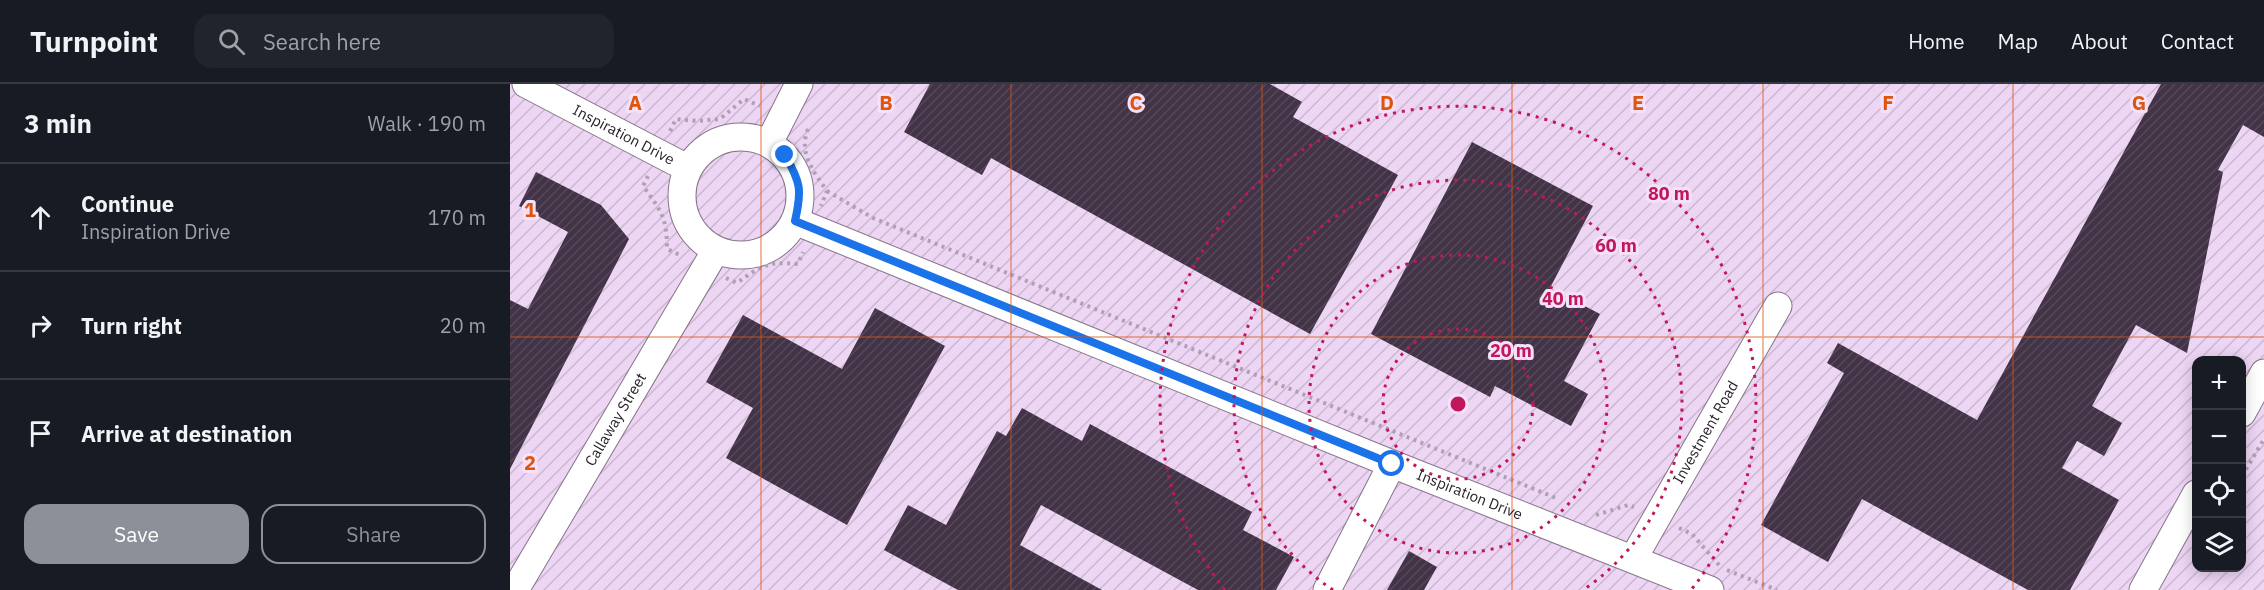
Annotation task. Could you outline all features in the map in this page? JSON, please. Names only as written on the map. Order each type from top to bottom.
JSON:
[{"type":"street","name":"Inspiration Drive","points":[[526,84],[687,168]]},
{"type":"street","points":[[769,143],[799,84]]},
{"type":"street","points":[[745,136],[769,143],[785,155],[797,176],[804,225],[759,253],[711,259],[684,217],[681,196],[687,168],[700,152],[724,138],[745,136]]},
{"type":"street","name":"Inspiration Drive","points":[[804,225],[1392,464],[1710,590]]},
{"type":"street","name":"Callaway Street","points":[[515,590],[711,259]]},
{"type":"street","name":"Investment Road","points":[[1633,559],[1778,306]]},
{"type":"street","points":[[2243,410],[2264,373]]},
{"type":"street","points":[[1328,590],[1392,464]]},
{"type":"street","points":[[2143,590],[2192,501]]},
{"type":"path","points":[[827,191],[804,225],[798,264],[779,262],[760,267],[737,283],[711,259],[667,249],[667,226],[661,210],[644,186],[676,119],[720,119],[744,99],[808,128],[804,138],[807,160],[827,191],[873,218],[1565,502]]},
{"type":"path","points":[[2246,468],[2264,439]]},
{"type":"path","points":[[1587,511],[1598,516],[1628,505],[1692,534],[1720,567],[1777,590]]},
{"type":"shaded area","points":[[510,84],[2264,84],[2264,590],[510,590]]},
{"type":"building","points":[[930,84],[1270,84],[1302,102],[1293,117],[1398,175],[1310,334],[991,158],[982,175],[904,132]]},
{"type":"building","points":[[2161,84],[2264,84],[2264,137],[2243,125],[2218,170],[2223,172],[2187,353],[2136,325],[2092,406],[2122,423],[2104,456],[2077,441],[2062,468],[2119,500],[2070,590],[2028,590],[1862,499],[1828,562],[1761,525],[1844,373],[1827,363],[1838,343],[1977,420]]},
{"type":"building","points":[[1472,142],[1593,206],[1550,288],[1600,314],[1564,381],[1588,394],[1571,426],[1495,386],[1490,397],[1371,334]]},
{"type":"building","points":[[536,172],[601,205],[629,239],[510,469],[510,300],[528,309],[568,232],[519,206]]},
{"type":"building","points":[[875,308],[945,346],[847,525],[726,458],[753,408],[706,382],[743,315],[842,369]]},
{"type":"building","points":[[1022,408],[1082,441],[1090,424],[1252,512],[1243,530],[1294,557],[1276,590],[1198,590],[1041,505],[1020,545],[1102,590],[958,590],[884,550],[908,505],[946,525],[997,431],[1006,436]]},
{"type":"building","points":[[1409,551],[1437,567],[1424,590],[1387,590]]},
{"type":"route","points":[[785,155],[797,176],[801,196],[795,221],[1392,464]]}]
